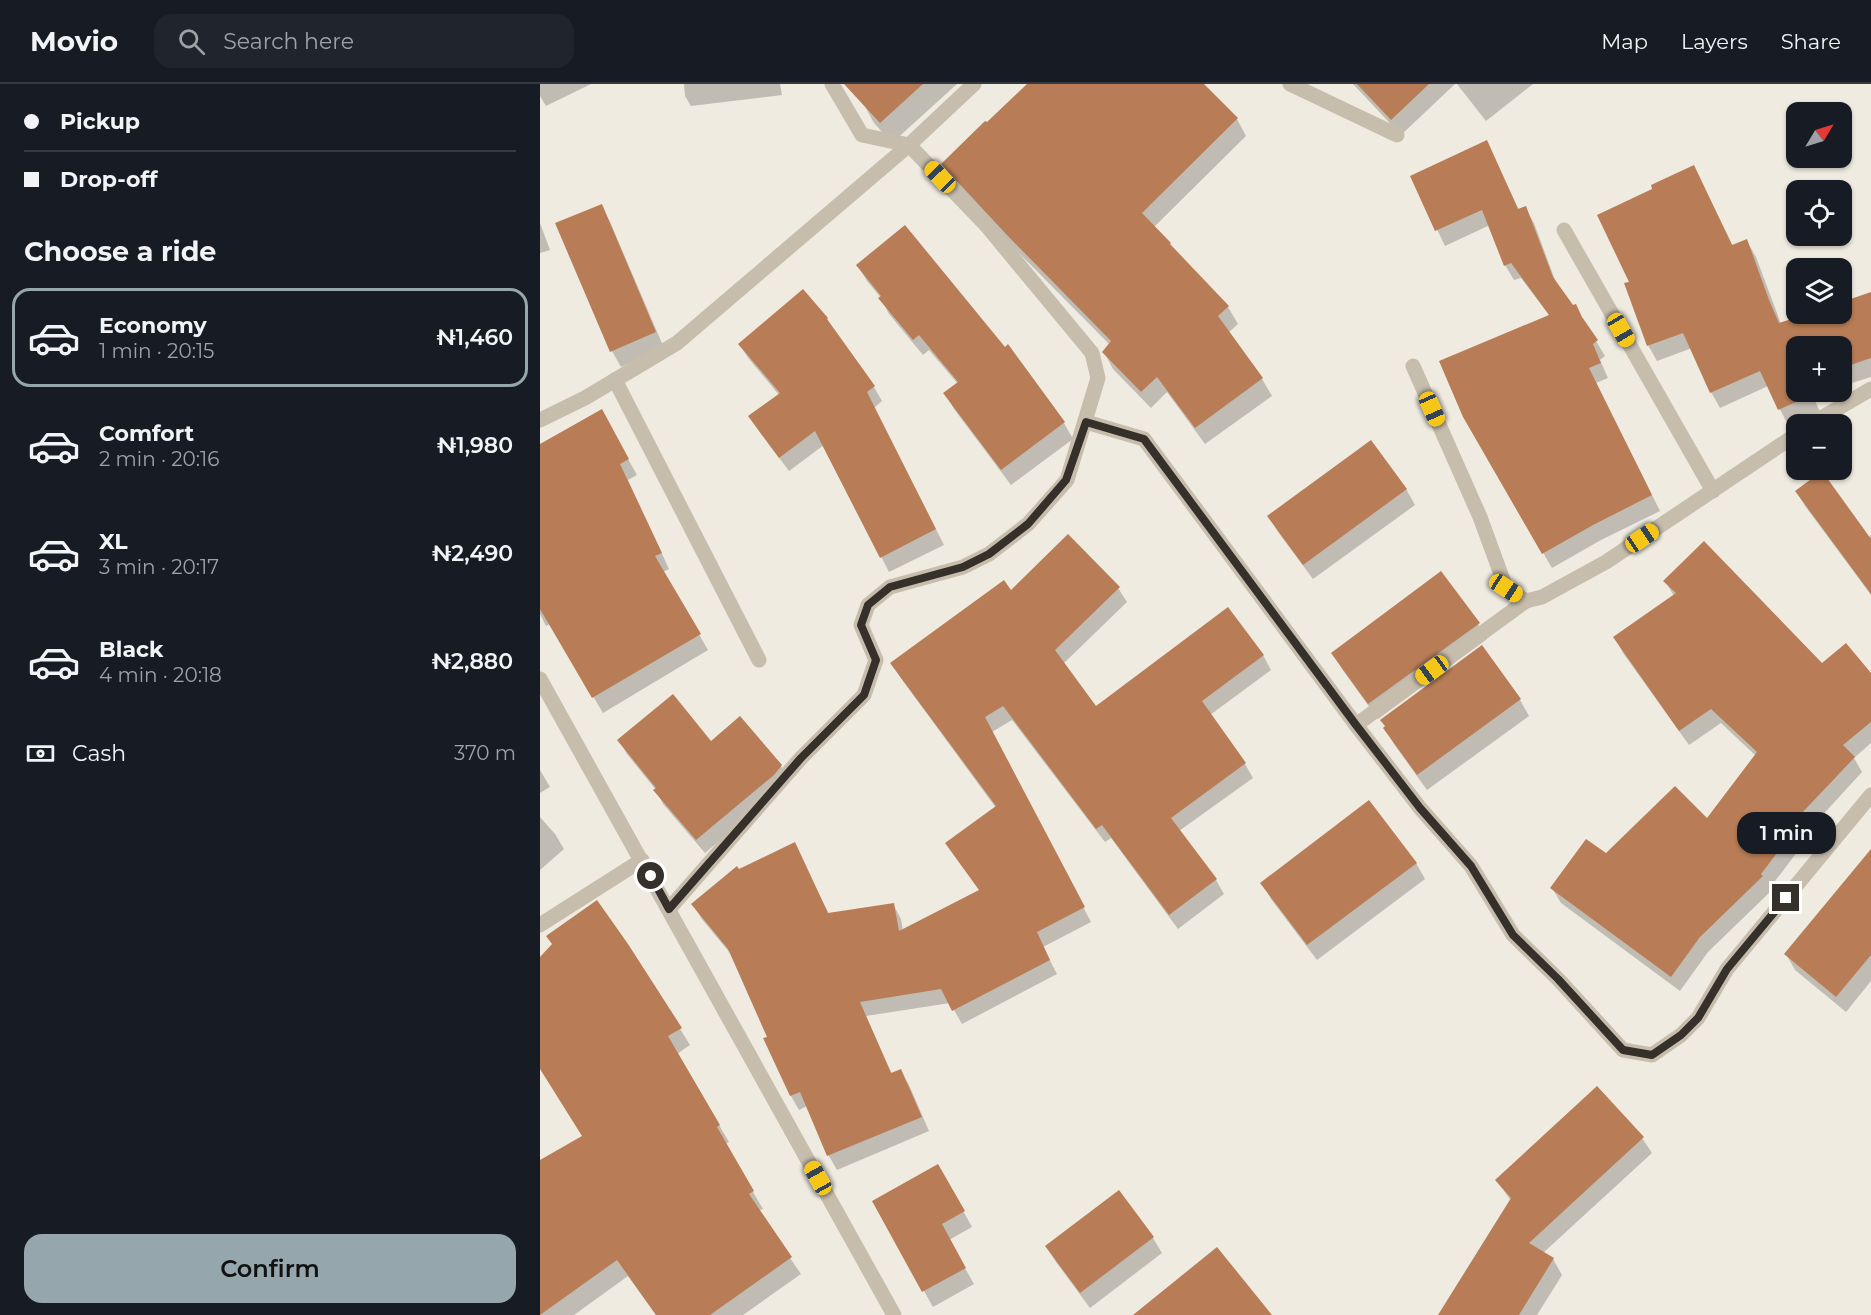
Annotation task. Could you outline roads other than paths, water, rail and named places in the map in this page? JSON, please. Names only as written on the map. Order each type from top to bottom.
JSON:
[{"type":"street","points":[[669,909],[801,758],[864,695],[876,660],[861,625],[868,605],[890,587],[963,567],[989,554],[1028,524],[1066,480],[1098,378],[1092,353],[986,225],[909,145],[862,135],[832,84]]},
{"type":"street","points":[[540,420],[585,398],[677,343],[909,145],[974,84]]},
{"type":"street","points":[[1290,84],[1397,135]]},
{"type":"street","points":[[1564,230],[1713,491]]},
{"type":"street","points":[[1413,366],[1480,517],[1506,588],[1526,601]]},
{"type":"street","points":[[615,380],[759,660]]},
{"type":"street","points":[[1828,414],[1871,389]]},
{"type":"street","points":[[1086,422],[1144,439],[1356,725],[1420,808],[1471,866],[1513,935],[1558,979],[1623,1050],[1652,1055],[1681,1035],[1698,1018],[1727,969],[1871,795]]},
{"type":"street","points":[[1356,725],[1526,601],[1542,597],[1606,562],[1786,441]]},
{"type":"street","points":[[540,679],[894,1315]]},
{"type":"street","points":[[540,925],[642,860]]}]
